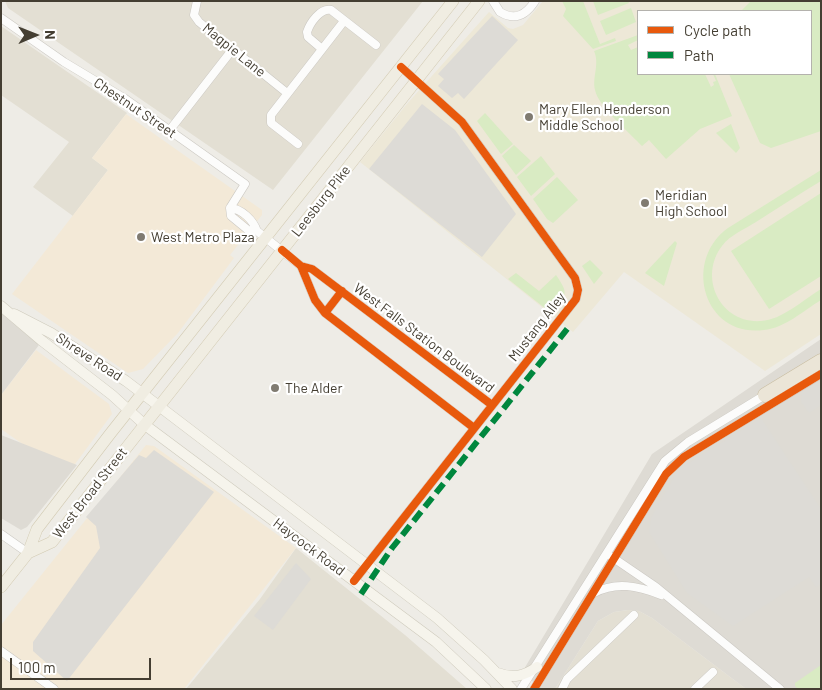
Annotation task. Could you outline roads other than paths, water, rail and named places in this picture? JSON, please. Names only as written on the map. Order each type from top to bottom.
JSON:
[{"type":"highway","points":[[765,396],[821,360]]},
{"type":"main road","name":"Leesburg Pike","points":[[128,410],[452,1]]},
{"type":"main road","name":"Leesburg Pike","points":[[145,424],[479,1]]},
{"type":"main road","name":"Shreve Road","points":[[1,306],[59,337],[141,393],[159,408]]},
{"type":"main road","name":"Shreve Road","points":[[14,314],[41,340],[128,410]]},
{"type":"main road","name":"Haycock Road","points":[[159,408],[367,564],[446,626],[512,689]]},
{"type":"main road","name":"Haycock Road","points":[[128,410],[436,642],[486,689]]},
{"type":"main road","name":"West Broad Street","points":[[1,587],[28,553],[37,530],[128,410]]},
{"type":"main road","name":"West Broad Street","points":[[28,553],[52,542],[145,424]]},
{"type":"main road","points":[[497,673],[514,676],[524,675],[536,667]]},
{"type":"street","name":"Magpie Lane","points":[[197,1],[194,15],[199,22],[287,93]]},
{"type":"street","points":[[493,1],[500,12],[516,17],[523,14],[535,1]]},
{"type":"street","points":[[322,48],[308,37],[307,32],[322,11],[331,10],[376,45]]},
{"type":"street","name":"Chestnut Street","points":[[1,18],[245,184],[230,208],[231,216],[248,230],[257,231],[282,250]]},
{"type":"street","points":[[298,144],[270,120],[287,93],[344,21]]},
{"type":"street","points":[[169,131],[232,50]]},
{"type":"street","name":"Mustang Alley","points":[[354,581],[576,299],[578,284],[462,122],[401,67]]},
{"type":"street","name":"West Falls Station Boulevard","points":[[282,250],[301,266],[312,269],[342,291],[492,405]]},
{"type":"street","name":"West Falls Station Boulevard","points":[[301,266],[315,300],[325,313],[474,428]]},
{"type":"street","name":"West Falls Station Boulevard","points":[[325,313],[342,291]]},
{"type":"street","points":[[534,689],[666,474],[674,465],[821,374]]},
{"type":"street","points":[[520,689],[536,667],[606,552],[665,461],[688,442],[765,396]]},
{"type":"street","points":[[1,534],[28,553]]},
{"type":"street","points":[[606,552],[670,598],[780,689]]},
{"type":"street","points":[[594,593],[610,586],[623,585],[646,589],[670,598]]},
{"type":"street","points":[[562,689],[567,679],[634,614]]},
{"type":"street","points":[[1,651],[54,689]]},
{"type":"street","points":[[695,689],[713,672]]},
{"type":"place","name":"Mary Ellen Henderson Middle School","points":[[529,117]]},
{"type":"place","name":"Meridian High School","points":[[645,203]]},
{"type":"place","name":"West Metro Plaza","points":[[141,237]]},
{"type":"place","name":"The Alder","points":[[275,388]]}]
